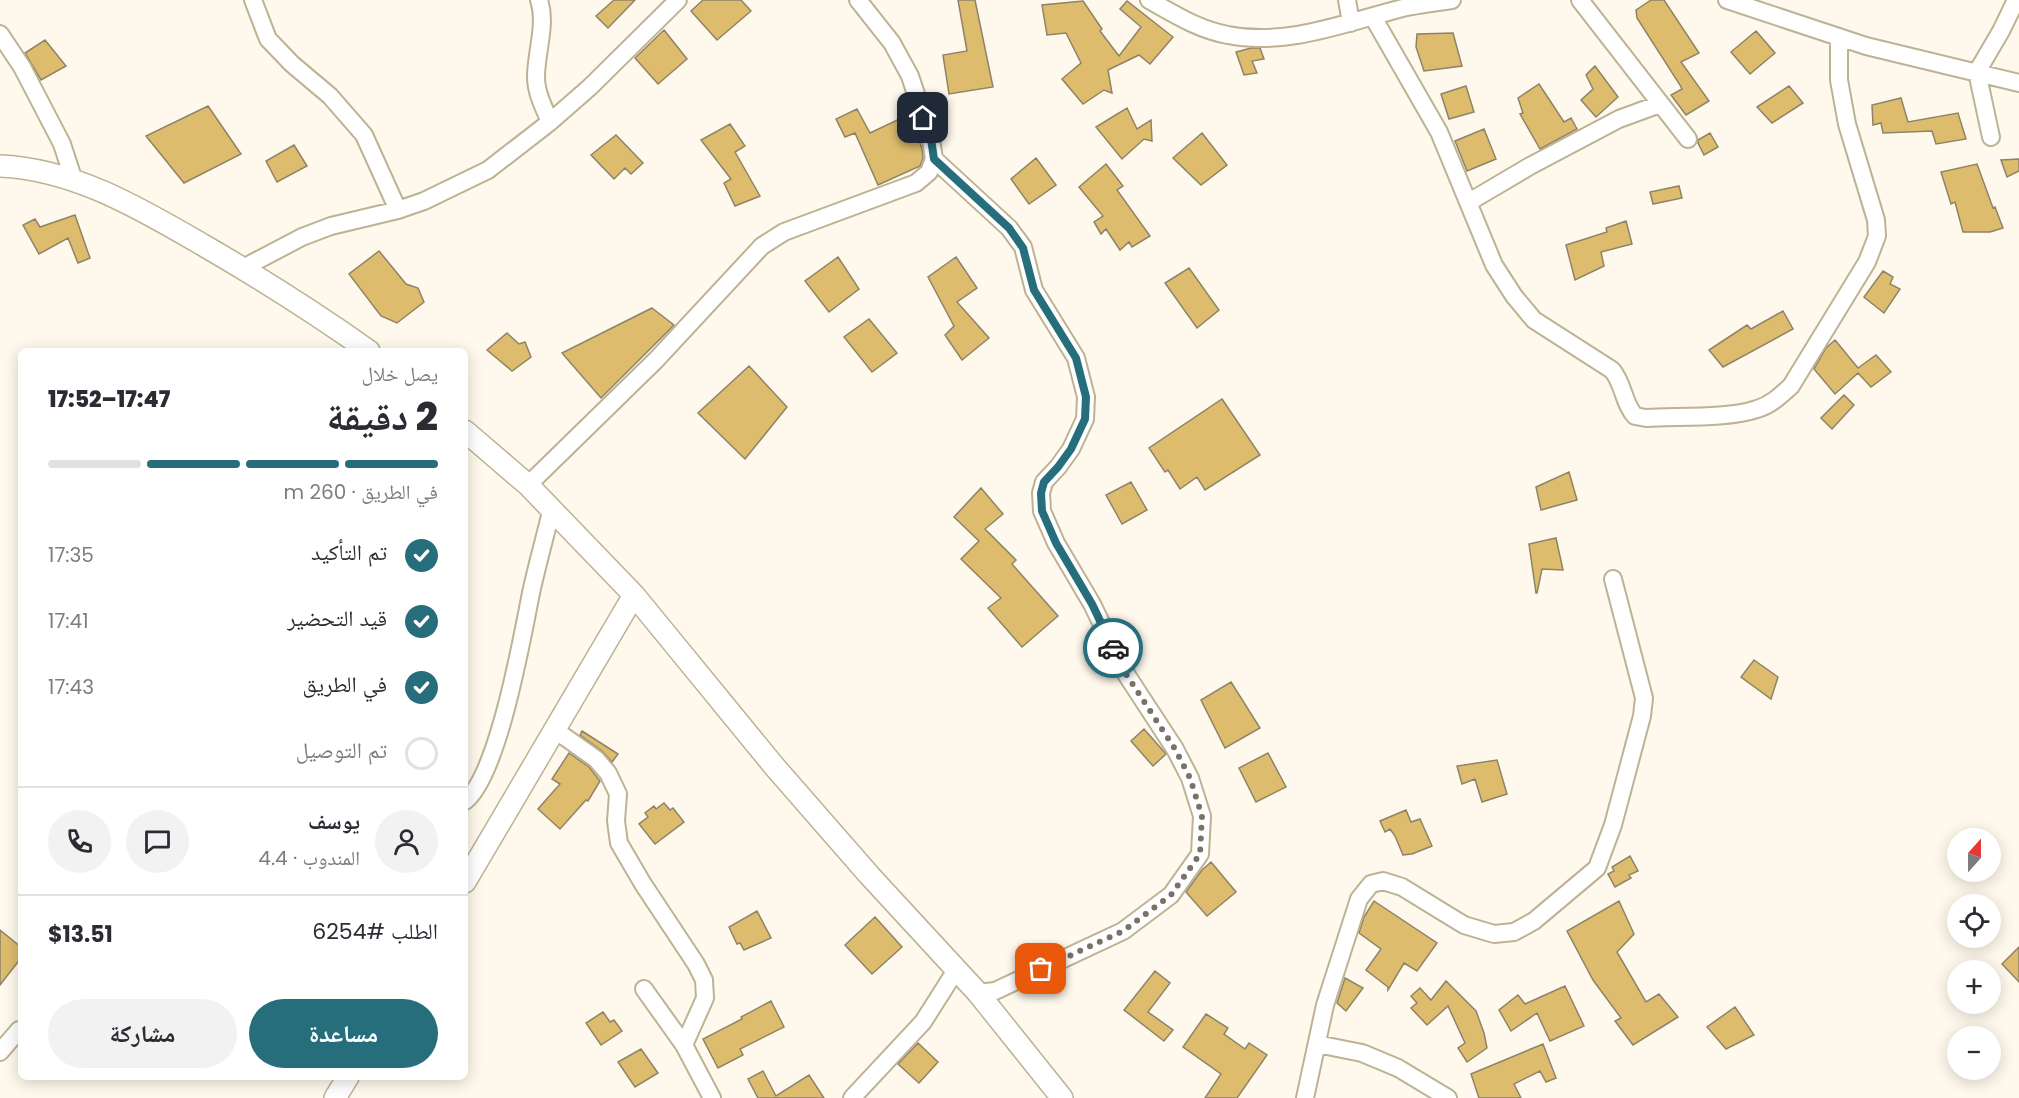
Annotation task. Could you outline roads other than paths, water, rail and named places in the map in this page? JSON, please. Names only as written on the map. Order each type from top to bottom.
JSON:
[{"type":"street","points":[[253,0],[268,39],[292,64],[330,96],[364,135],[398,210]]},
{"type":"street","points":[[539,0],[540,35],[536,78],[540,99],[550,122]]},
{"type":"street","points":[[243,268],[302,237],[331,226],[398,210],[424,201],[488,170],[550,122],[590,87],[678,0]]},
{"type":"street","points":[[528,485],[641,374],[762,246],[784,232],[916,183],[929,172],[934,159],[931,139],[910,75],[892,43],[858,0]]},
{"type":"street","points":[[1149,0],[1197,26],[1228,35],[1263,39],[1310,33],[1408,7],[1452,0]]},
{"type":"street","points":[[1347,0],[1351,23]]},
{"type":"street","points":[[1580,0],[1688,139]]},
{"type":"street","points":[[1727,0],[1866,46],[2019,83]]},
{"type":"street","points":[[1991,137],[1977,72],[2016,0]]},
{"type":"street","points":[[1373,17],[1439,132],[1494,265],[1514,296],[1534,320],[1612,370],[1618,377],[1629,410],[1635,416],[1646,418],[1732,414],[1758,409],[1779,398],[1791,386],[1867,261],[1877,236],[1876,220],[1847,124],[1839,80],[1839,37]]},
{"type":"street","points":[[0,34],[22,67],[62,144],[74,181]]},
{"type":"street","points":[[1469,202],[1530,166],[1619,119],[1660,104]]},
{"type":"street","points":[[934,159],[1009,228],[1023,248],[1034,290],[1076,358],[1086,397],[1085,419],[1071,449],[1044,482],[1041,493],[1042,511],[1056,543],[1092,604],[1126,674],[1175,749],[1190,778],[1202,816],[1200,854],[1171,895],[1156,907],[1123,931],[1001,988],[978,993]]},
{"type":"street","points":[[0,166],[24,167],[74,181],[113,196],[243,268],[314,312],[365,348]]},
{"type":"street","points":[[468,434],[552,508],[634,595],[774,766],[870,876],[978,993],[1062,1098]]},
{"type":"street","points":[[468,799],[473,795],[484,773],[517,669],[532,591],[552,508]]},
{"type":"street","points":[[1305,1098],[1325,1005],[1359,899],[1371,884],[1383,881],[1402,887],[1464,924],[1494,934],[1514,932],[1534,921],[1597,868],[1613,825],[1642,716],[1644,698],[1613,579]]},
{"type":"street","points":[[468,877],[634,595]]},
{"type":"street","points":[[555,730],[596,759],[608,772],[618,794],[616,821],[619,843],[704,980],[705,998],[684,1045]]},
{"type":"street","points":[[852,1098],[923,1022],[956,970]]},
{"type":"street","points":[[644,989],[684,1045],[712,1098]]},
{"type":"street","points":[[0,1052],[18,1031]]},
{"type":"street","points":[[1317,1044],[1362,1053],[1398,1068],[1448,1098]]},
{"type":"street","points":[[335,1098],[346,1080]]}]
